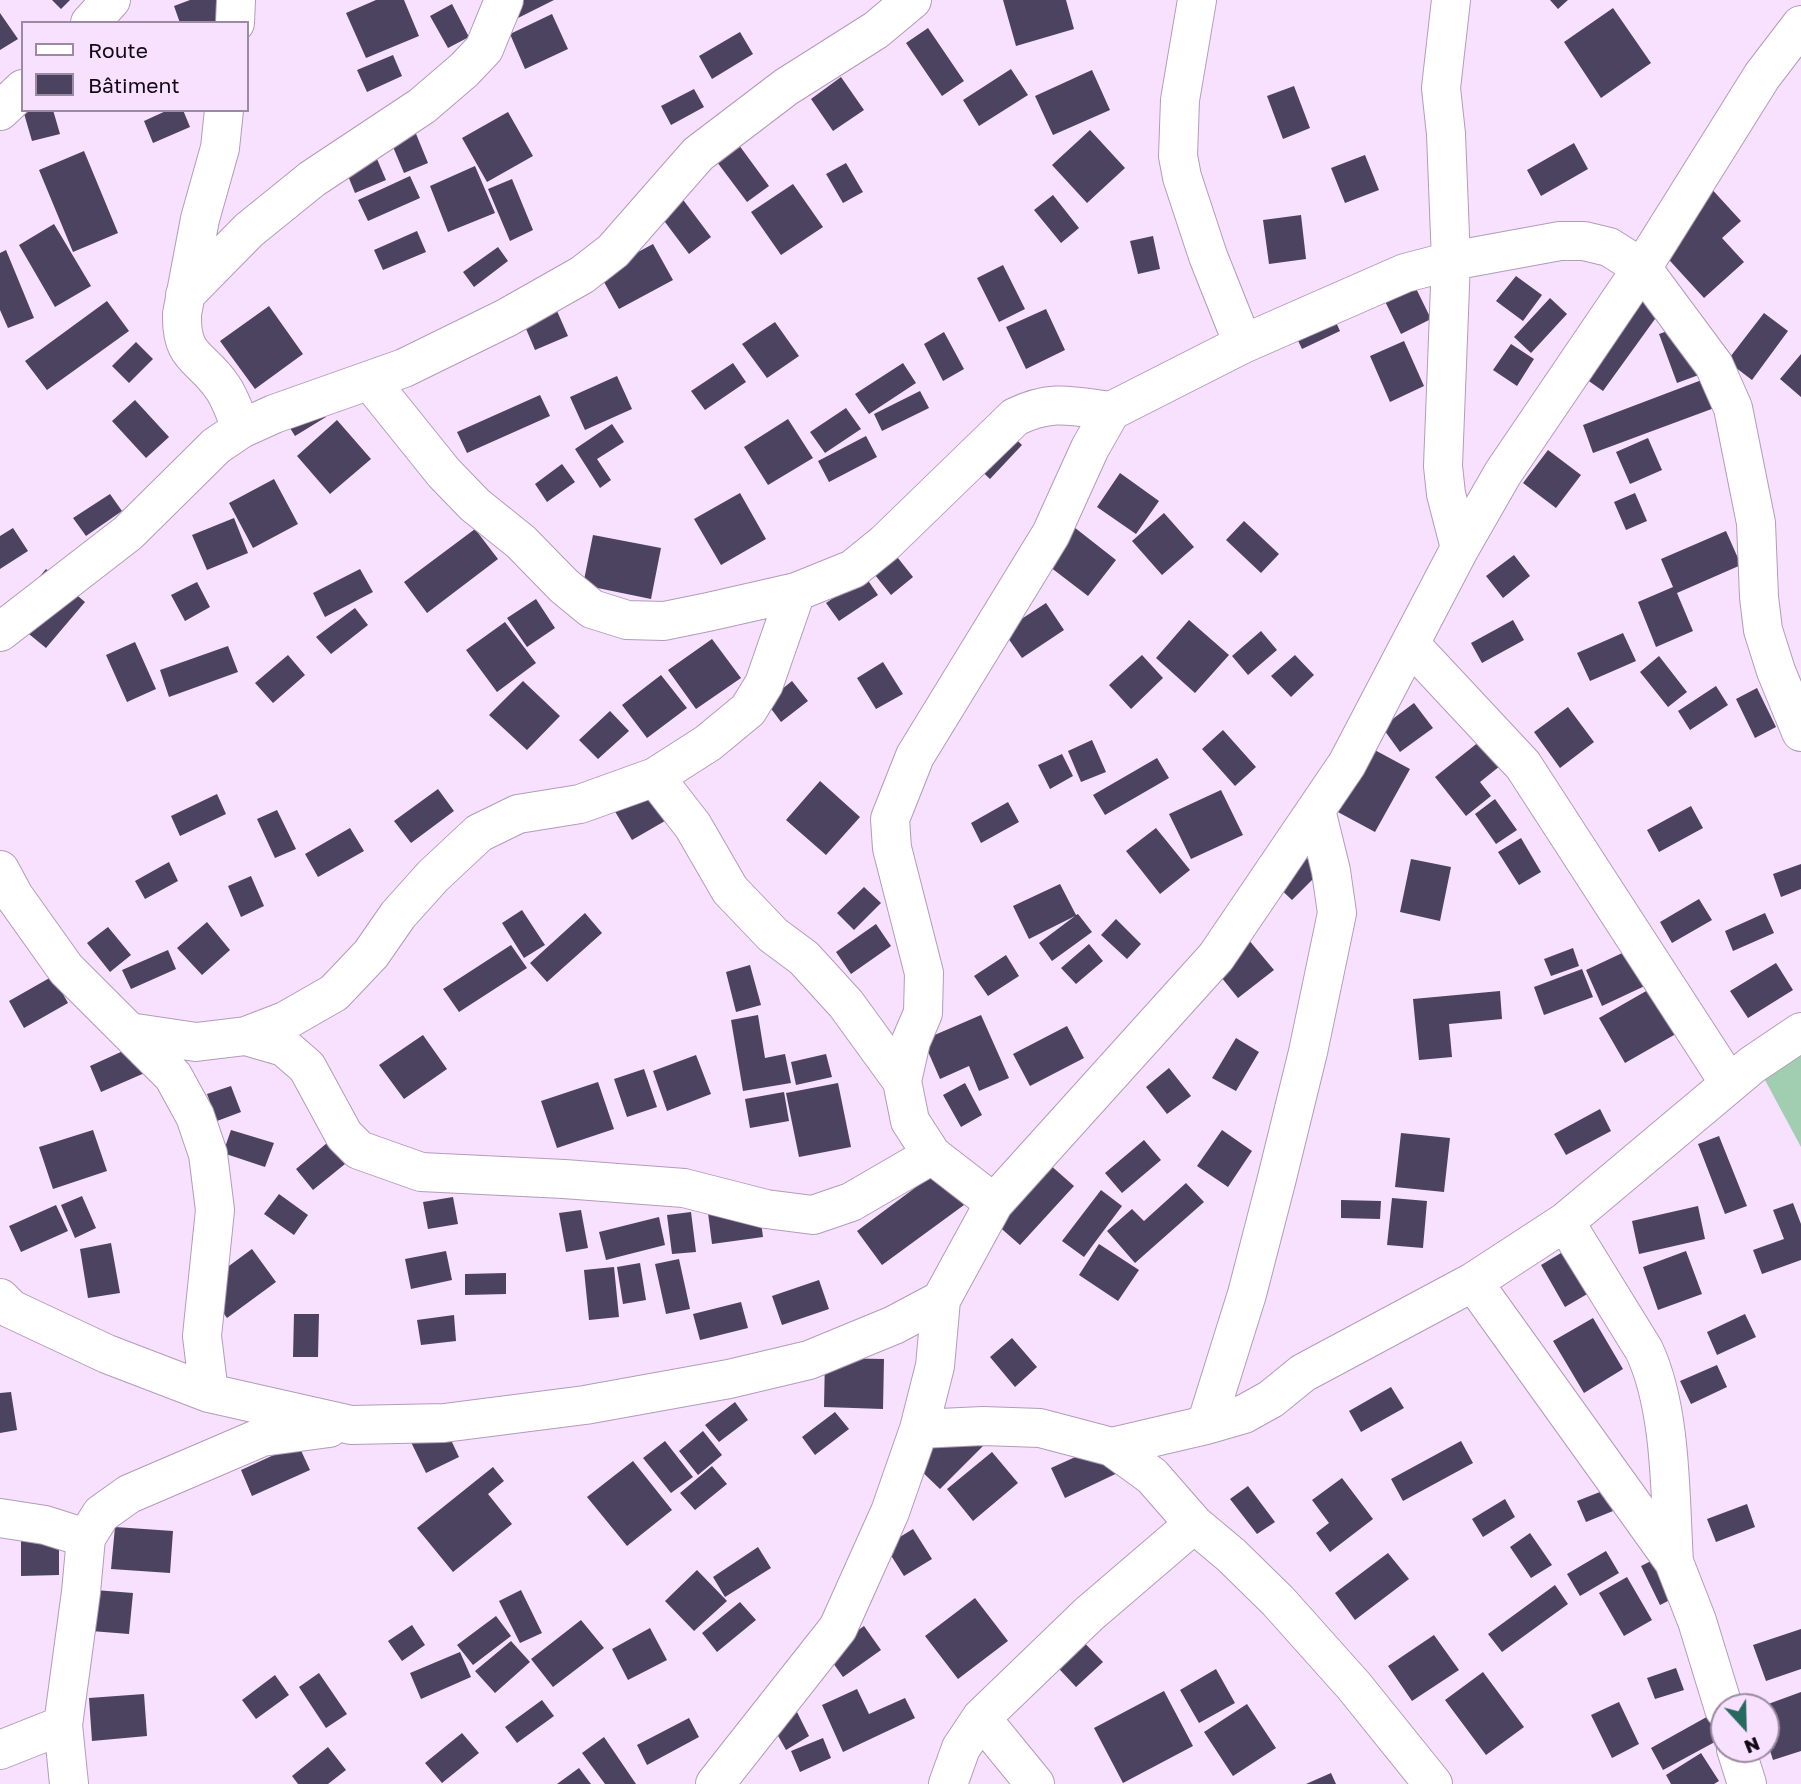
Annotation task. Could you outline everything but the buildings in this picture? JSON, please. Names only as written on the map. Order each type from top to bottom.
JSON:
[{"type":"street","points":[[92,21],[111,0]]},
{"type":"street","points":[[235,21],[236,0]]},
{"type":"street","points":[[186,295],[249,230],[302,187],[422,106],[464,70],[484,49],[503,0]]},
{"type":"street","points":[[0,632],[128,533],[216,446],[241,429],[274,414],[404,368],[506,318],[582,275],[613,251],[698,154],[794,81],[876,30],[912,0]]},
{"type":"street","points":[[1197,0],[1180,100],[1178,156],[1182,177],[1209,256],[1243,344]]},
{"type":"street","points":[[1451,0],[1441,88],[1446,134],[1451,261],[1443,466],[1446,494],[1460,548]]},
{"type":"street","points":[[715,1784],[838,1628],[890,1512],[919,1429],[934,1366],[941,1300],[994,1203],[1216,957],[1347,764],[1460,548],[1503,472],[1642,268],[1762,76],[1801,25]]},
{"type":"street","points":[[0,111],[21,91]]},
{"type":"street","points":[[224,112],[220,148],[200,219],[182,330],[185,346],[222,387],[241,429]]},
{"type":"street","points":[[994,1203],[932,1155],[910,1121],[902,1081],[911,1041],[923,1013],[924,973],[892,848],[890,818],[915,756],[1051,534],[1095,438],[1111,411],[1243,344],[1405,273],[1451,261],[1560,241],[1584,241],[1609,247],[1642,268],[1714,365],[1733,408],[1756,523],[1763,630],[1776,671],[1801,732]]},
{"type":"street","points":[[370,381],[444,473],[475,505],[521,542],[564,586],[592,609],[627,620],[664,621],[796,592],[853,569],[885,543],[1015,417],[1035,408],[1059,404],[1111,411]]},
{"type":"street","points":[[129,1032],[196,1042],[246,1036],[285,1021],[334,993],[371,954],[398,915],[433,876],[479,833],[518,814],[580,804],[655,777],[708,743],[748,710],[764,684],[796,592]]},
{"type":"street","points":[[1410,644],[1523,765],[1729,1083]]},
{"type":"street","points":[[655,777],[693,826],[730,890],[773,935],[804,958],[846,1004],[902,1081]]},
{"type":"street","points":[[1206,1425],[1247,1294],[1267,1217],[1308,1052],[1337,913],[1331,871],[1316,810]]},
{"type":"street","points":[[0,870],[14,897],[66,969],[173,1076],[195,1116],[208,1154],[215,1210],[202,1336],[209,1393]]},
{"type":"street","points":[[1112,1447],[1244,1414],[1271,1399],[1303,1373],[1473,1282],[1566,1222],[1729,1083],[1801,1032]]},
{"type":"street","points":[[246,1036],[284,1047],[307,1067],[344,1135],[359,1150],[421,1172],[684,1188],[766,1209],[813,1215],[851,1202],[932,1155]]},
{"type":"street","points":[[1566,1222],[1654,1371],[1663,1410],[1674,1562]]},
{"type":"street","points":[[1473,1282],[1674,1562],[1697,1621],[1719,1693]]},
{"type":"street","points":[[69,1784],[63,1725],[86,1538],[101,1514],[129,1494],[262,1437],[351,1425],[444,1423],[585,1405],[729,1380],[809,1360],[894,1325],[941,1300]]},
{"type":"street","points":[[4,1306],[107,1354],[209,1393],[351,1425]]},
{"type":"street","points":[[919,1429],[983,1426],[1040,1428],[1112,1447],[1152,1476],[1194,1524],[1231,1555],[1278,1601],[1354,1686],[1433,1784]]},
{"type":"street","points":[[0,1518],[45,1525],[86,1538]]},
{"type":"street","points":[[948,1784],[961,1748],[981,1718],[1089,1614],[1194,1524]]},
{"type":"street","points":[[981,1718],[1035,1784]]},
{"type":"street","points":[[0,1750],[63,1725]]},
{"type":"street","points":[[1740,1763],[1747,1784]]},
{"type":"green space","points":[[1801,1034],[1801,1147],[1758,1067]]}]
